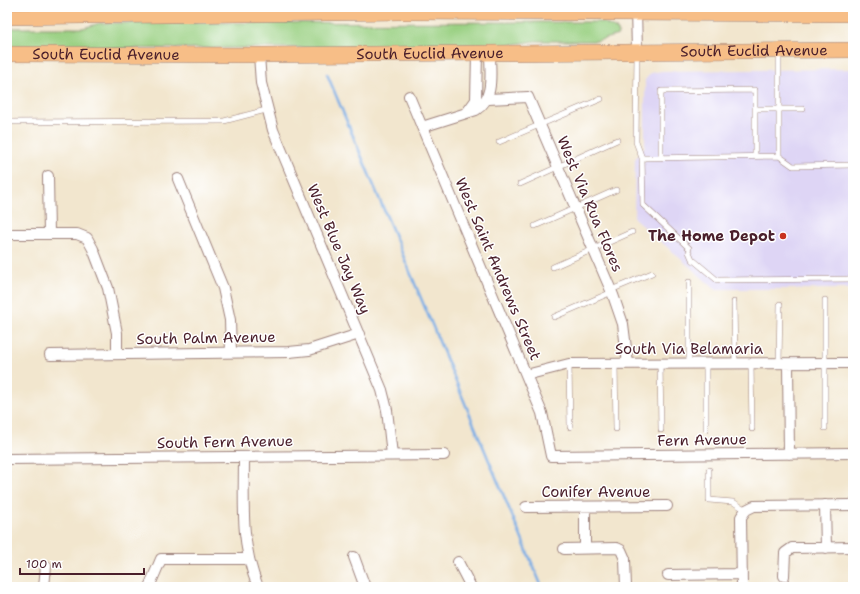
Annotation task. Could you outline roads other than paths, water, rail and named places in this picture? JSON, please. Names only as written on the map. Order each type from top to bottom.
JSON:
[{"type":"main road","points":[[7,16],[174,10],[779,10],[853,14]]},
{"type":"main road","name":"South Euclid Avenue","points":[[7,54],[259,55],[853,50]]},
{"type":"street","points":[[636,10],[637,52]]},
{"type":"street","points":[[422,126],[468,111],[476,110],[484,105],[488,99],[484,53]]},
{"type":"street","points":[[468,111],[476,100],[484,53]]},
{"type":"street","name":"West Blue Jay Way","points":[[259,55],[261,83],[266,110],[273,130],[382,390],[387,410],[392,455]]},
{"type":"street","name":"West Saint Andrews Street","points":[[409,96],[542,412],[550,456]]},
{"type":"street","name":"West Via Rua Flores","points":[[488,99],[528,97],[611,291],[623,324],[628,364]]},
{"type":"street","points":[[48,176],[49,234]]},
{"type":"street","points":[[178,180],[223,288],[230,320],[231,352]]},
{"type":"street","points":[[7,234],[77,234],[87,238],[93,248],[108,288],[117,333],[117,354]]},
{"type":"street","name":"South Palm Avenue","points":[[50,355],[309,350],[359,334]]},
{"type":"street","name":"South Via Belamaria","points":[[526,375],[569,364],[853,363]]},
{"type":"street","points":[[784,364],[789,454]]},
{"type":"street","name":"Fern Avenue","points":[[550,456],[853,453]]},
{"type":"street","name":"South Fern Avenue","points":[[7,459],[444,455]]},
{"type":"street","points":[[244,457],[244,534],[248,559],[258,587]]},
{"type":"street","points":[[825,505],[826,548]]},
{"type":"street","points":[[742,587],[741,517],[746,510],[754,506],[853,505]]},
{"type":"street","name":"Conifer Avenue","points":[[526,507],[667,506]]},
{"type":"street","points":[[585,507],[585,549]]},
{"type":"street","points":[[784,576],[784,557],[787,551],[797,548],[853,547]]},
{"type":"street","points":[[564,549],[621,550],[625,559],[626,587]]},
{"type":"street","points":[[354,557],[365,587]]},
{"type":"street","points":[[149,587],[161,559],[248,559]]},
{"type":"street","points":[[458,562],[471,587]]},
{"type":"street","points":[[44,587],[46,566]]},
{"type":"street","points":[[668,575],[742,574]]},
{"type":"lane","points":[[779,51],[779,156]]},
{"type":"lane","points":[[637,52],[636,142],[642,158],[643,205],[689,250],[692,259],[717,280],[853,279]]},
{"type":"lane","points":[[661,157],[661,91],[755,90],[756,157]]},
{"type":"lane","points":[[499,142],[601,99]]},
{"type":"lane","points":[[755,109],[803,109]]},
{"type":"lane","points":[[7,122],[224,121],[266,110]]},
{"type":"lane","points":[[520,184],[617,140]]},
{"type":"lane","points":[[642,158],[779,156],[793,166],[853,165]]},
{"type":"lane","points":[[535,226],[616,190]]},
{"type":"lane","points":[[553,267],[632,232]]},
{"type":"lane","points":[[554,316],[652,273]]},
{"type":"lane","points":[[689,282],[689,364]]},
{"type":"lane","points":[[824,300],[825,428]]},
{"type":"lane","points":[[734,302],[735,364]]},
{"type":"lane","points":[[780,304],[784,364]]},
{"type":"lane","points":[[569,364],[570,427]]},
{"type":"lane","points":[[615,364],[616,429]]},
{"type":"lane","points":[[660,364],[661,430]]},
{"type":"lane","points":[[706,364],[706,429]]},
{"type":"lane","points":[[751,364],[752,429]]},
{"type":"lane","points":[[709,470],[709,500],[733,502],[746,510]]},
{"type":"waterway","points":[[327,74],[542,587]]},
{"type":"place","name":"The Home Depot","points":[[783,236]]}]
